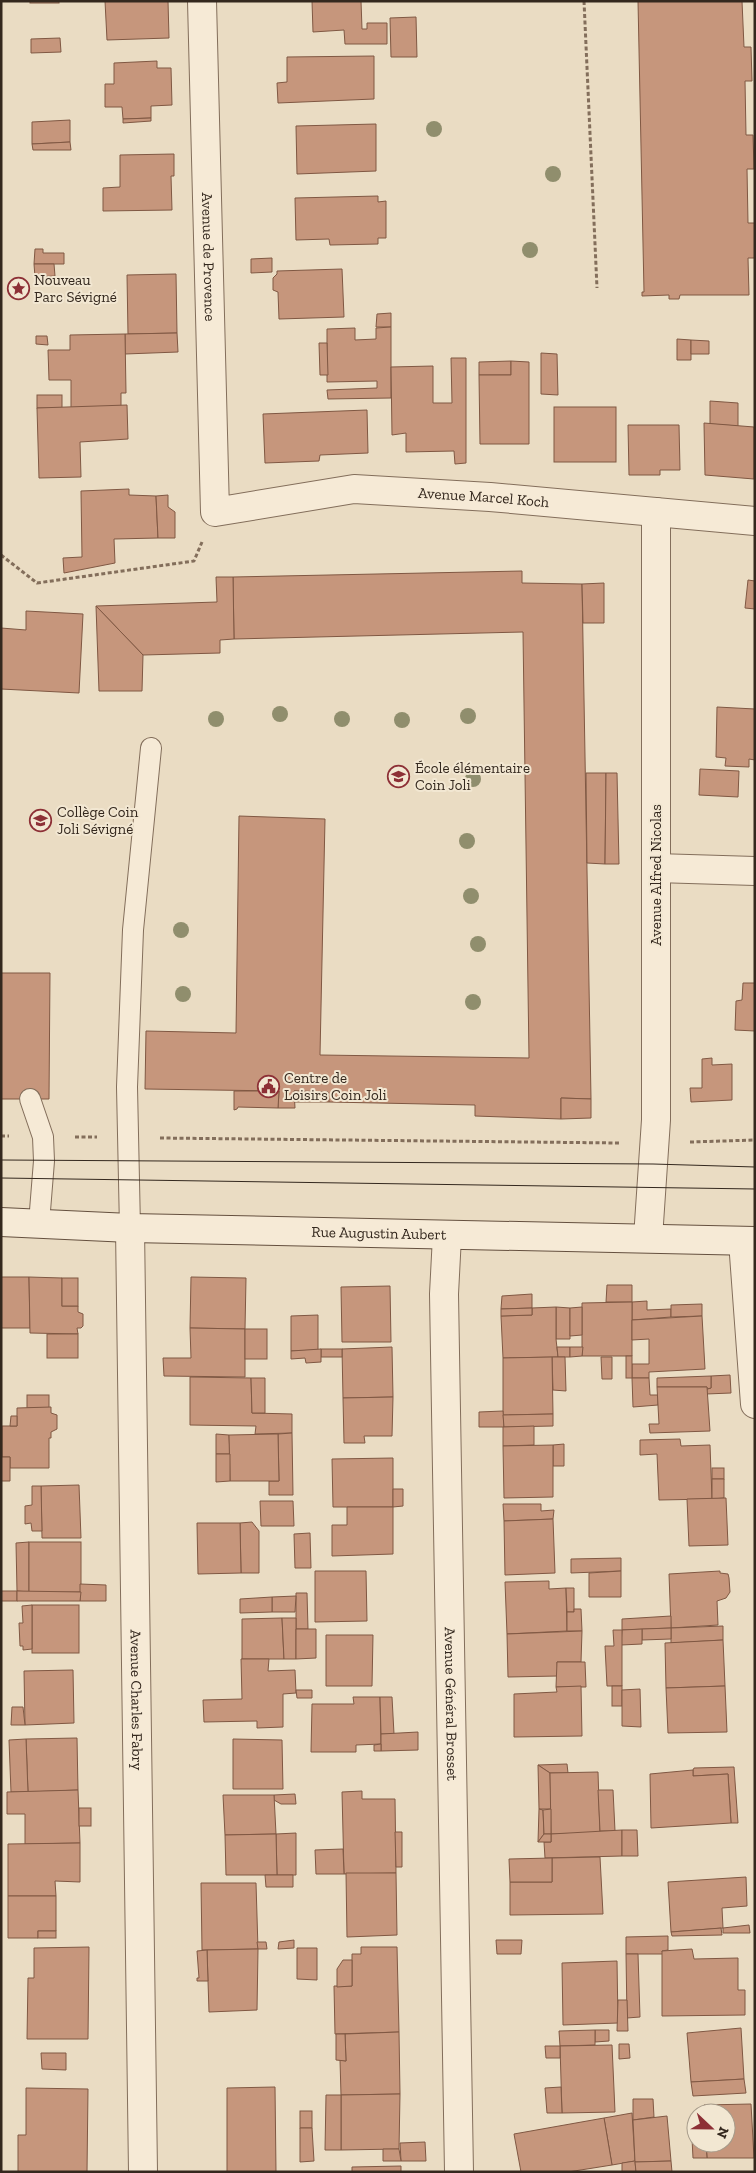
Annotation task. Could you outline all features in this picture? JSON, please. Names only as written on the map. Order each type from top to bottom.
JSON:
[{"type":"street","name":"Avenue de Provence","points":[[202,1],[215,512]]},
{"type":"street","name":"Avenue Marcel Koch","points":[[215,512],[354,489],[490,497],[755,521]]},
{"type":"street","name":"Avenue Alfred Nicolas","points":[[648,1238],[654,1144],[656,512]]},
{"type":"street","points":[[656,868],[755,871]]},
{"type":"street","name":"Rue Augustin Aubert","points":[[1,1222],[130,1228],[749,1241]]},
{"type":"street","name":"Avenue Charles Fabry","points":[[130,1228],[143,2172]]},
{"type":"street","name":"Avenue Général Brosset","points":[[447,1236],[444,1294],[459,2172]]},
{"type":"street","points":[[749,1241],[755,1404]]},
{"type":"lane","points":[[130,1228],[127,1087],[134,930],[151,748]]},
{"type":"lane","points":[[30,1099],[44,1137],[39,1224]]},
{"type":"path","points":[[584,1],[597,288]]},
{"type":"path","points":[[1,554],[37,583],[194,562],[215,512]]},
{"type":"path","points":[[1,1136],[654,1144],[755,1140]]},
{"type":"building","points":[[30,1],[59,1],[59,3],[30,3]]},
{"type":"building","points":[[105,1],[168,1],[169,38],[107,40]]},
{"type":"building","points":[[312,1],[361,1],[362,29],[367,29],[367,23],[387,23],[387,44],[345,44],[344,30],[313,32]]},
{"type":"building","points":[[638,1],[742,1],[744,47],[751,47],[752,81],[745,81],[746,135],[753,135],[754,169],[747,169],[748,223],[755,223],[755,258],[748,258],[749,295],[680,295],[679,299],[669,299],[669,295],[642,296],[642,292],[644,292]]},
{"type":"building","points":[[416,17],[417,57],[391,57],[390,18]]},
{"type":"building","points":[[60,38],[61,52],[31,53],[31,39]]},
{"type":"building","points":[[374,56],[374,99],[278,103],[277,83],[287,82],[287,57]]},
{"type":"building","points":[[157,61],[157,68],[171,68],[172,105],[151,106],[151,118],[123,119],[122,107],[105,107],[105,84],[114,84],[114,63]]},
{"type":"building","points":[[151,118],[151,121],[123,123],[123,119]]},
{"type":"building","points":[[70,120],[70,142],[32,144],[32,122]]},
{"type":"building","points":[[376,124],[376,171],[297,174],[296,126]]},
{"type":"building","points":[[70,142],[71,150],[33,150],[32,144]]},
{"type":"building","points":[[174,154],[174,176],[171,176],[172,210],[103,211],[103,188],[120,187],[120,155]]},
{"type":"building","points":[[378,196],[378,202],[386,201],[386,238],[378,238],[378,244],[330,245],[329,239],[296,240],[295,198]]},
{"type":"building","points":[[35,249],[43,249],[43,253],[64,253],[64,264],[34,264]]},
{"type":"building","points":[[272,258],[272,272],[251,273],[251,259]]},
{"type":"building","points":[[34,264],[54,264],[55,276],[35,277]]},
{"type":"building","points":[[342,269],[344,317],[279,319],[278,292],[273,290],[273,278],[277,271]]},
{"type":"building","points":[[176,274],[177,333],[128,334],[127,275]]},
{"type":"building","points":[[391,313],[391,327],[376,327],[377,314]]},
{"type":"building","points":[[391,327],[391,398],[328,399],[327,390],[377,388],[377,381],[327,382],[327,329],[355,328],[355,340],[376,339],[376,328]]},
{"type":"building","points":[[177,333],[178,352],[125,354],[125,334]]},
{"type":"building","points":[[125,334],[126,393],[121,393],[121,406],[71,408],[71,380],[49,380],[48,350],[70,350],[70,335]]},
{"type":"building","points":[[36,336],[47,336],[48,345],[36,344]]},
{"type":"building","points":[[677,339],[691,340],[691,360],[677,360]]},
{"type":"building","points":[[691,340],[709,341],[709,354],[691,354]]},
{"type":"building","points":[[319,343],[327,343],[328,375],[320,375]]},
{"type":"building","points":[[541,353],[557,354],[558,395],[541,394]]},
{"type":"building","points":[[451,358],[466,358],[466,463],[455,464],[454,451],[406,452],[406,433],[392,435],[391,367],[433,366],[433,403],[452,403]]},
{"type":"building","points":[[511,361],[511,375],[479,375],[479,362]]},
{"type":"building","points":[[511,361],[529,362],[529,444],[480,444],[479,375],[511,375]]},
{"type":"building","points":[[37,395],[62,395],[62,408],[37,408]]},
{"type":"building","points":[[710,401],[738,403],[738,426],[710,424]]},
{"type":"building","points":[[127,405],[128,439],[80,442],[81,477],[39,478],[37,408]]},
{"type":"building","points":[[554,407],[616,407],[616,462],[554,462]]},
{"type":"building","points":[[367,410],[368,453],[320,455],[319,461],[265,463],[263,414]]},
{"type":"building","points":[[704,423],[754,427],[754,479],[705,475]]},
{"type":"building","points":[[628,425],[679,425],[680,470],[660,470],[660,475],[629,475]]},
{"type":"building","points":[[129,489],[129,495],[156,496],[158,538],[114,539],[115,563],[64,573],[63,558],[82,557],[81,491]]},
{"type":"building","points":[[168,495],[168,507],[175,512],[175,538],[158,538],[156,496]]},
{"type":"building","points":[[522,571],[522,583],[582,584],[591,1099],[561,1098],[561,1119],[475,1116],[475,1105],[329,1102],[328,1092],[294,1091],[295,1108],[278,1108],[279,1091],[145,1089],[146,1031],[236,1033],[239,816],[325,819],[320,1055],[529,1058],[523,632],[234,639],[233,577]]},
{"type":"building","points":[[216,577],[233,577],[234,639],[220,640],[220,653],[143,655],[96,606],[217,602]]},
{"type":"building","points":[[748,580],[755,581],[755,609],[745,608]]},
{"type":"building","points":[[604,583],[604,623],[583,623],[582,584]]},
{"type":"building","points":[[96,606],[143,655],[142,691],[99,691]]},
{"type":"building","points":[[26,611],[83,614],[79,693],[1,689],[1,628],[26,630]]},
{"type":"building","points":[[717,707],[755,709],[755,760],[749,759],[749,767],[725,766],[726,758],[716,757]]},
{"type":"building","points":[[700,769],[739,771],[738,797],[699,795]]},
{"type":"building","points":[[586,773],[606,773],[605,864],[587,863]]},
{"type":"building","points":[[606,773],[617,773],[619,864],[605,864]]},
{"type":"building","points":[[1,973],[50,973],[49,1099],[1,1099]]},
{"type":"building","points":[[743,983],[755,983],[755,1031],[735,1030],[736,1001],[742,1000]]},
{"type":"building","points":[[712,1058],[712,1065],[732,1064],[732,1100],[691,1102],[690,1088],[702,1088],[702,1059]]},
{"type":"building","points":[[234,1091],[279,1091],[278,1108],[238,1107],[234,1110]]},
{"type":"building","points":[[294,1091],[328,1092],[329,1102],[294,1102]]},
{"type":"building","points":[[561,1098],[591,1099],[591,1118],[561,1119]]},
{"type":"building","points":[[1,1277],[29,1277],[30,1328],[1,1328]]},
{"type":"building","points":[[29,1277],[62,1278],[62,1306],[78,1306],[78,1312],[83,1314],[83,1326],[77,1328],[78,1334],[30,1333]]},
{"type":"building","points":[[191,1277],[246,1278],[245,1329],[190,1328]]},
{"type":"building","points":[[62,1278],[78,1278],[78,1306],[62,1306]]},
{"type":"building","points":[[607,1285],[632,1285],[632,1302],[606,1302]]},
{"type":"building","points":[[390,1286],[391,1342],[342,1342],[341,1287]]},
{"type":"building","points":[[532,1294],[532,1308],[501,1309],[502,1296]]},
{"type":"building","points":[[647,1301],[647,1310],[671,1309],[671,1317],[632,1320],[632,1302]]},
{"type":"building","points":[[632,1302],[632,1356],[582,1356],[582,1303]]},
{"type":"building","points":[[702,1304],[702,1316],[671,1317],[671,1305]]},
{"type":"building","points":[[556,1307],[570,1308],[570,1339],[556,1339]]},
{"type":"building","points":[[556,1307],[558,1357],[503,1358],[501,1316],[532,1315],[532,1308]]},
{"type":"building","points":[[582,1307],[582,1335],[570,1336],[570,1308]]},
{"type":"building","points":[[532,1308],[532,1315],[501,1316],[501,1309]]},
{"type":"building","points":[[318,1315],[318,1350],[291,1351],[291,1316]]},
{"type":"building","points":[[702,1316],[705,1369],[649,1372],[649,1378],[632,1378],[632,1364],[649,1364],[649,1339],[632,1340],[632,1320]]},
{"type":"building","points":[[190,1328],[245,1329],[245,1377],[164,1376],[163,1358],[191,1358]]},
{"type":"building","points":[[245,1329],[267,1329],[267,1359],[245,1359]]},
{"type":"building","points":[[47,1334],[78,1334],[78,1358],[47,1358]]},
{"type":"building","points":[[392,1347],[393,1397],[343,1398],[342,1349]]},
{"type":"building","points":[[557,1347],[570,1347],[570,1357],[558,1357]]},
{"type":"building","points":[[570,1347],[583,1347],[582,1356],[570,1357]]},
{"type":"building","points":[[321,1349],[342,1349],[342,1357],[321,1357]]},
{"type":"building","points":[[321,1349],[321,1362],[306,1363],[305,1358],[291,1359],[291,1351]]},
{"type":"building","points":[[626,1356],[632,1356],[632,1378],[626,1378]]},
{"type":"building","points":[[552,1357],[565,1357],[566,1391],[553,1390]]},
{"type":"building","points":[[552,1357],[553,1414],[503,1415],[503,1358]]},
{"type":"building","points":[[601,1357],[612,1357],[612,1379],[602,1379]]},
{"type":"building","points":[[730,1375],[731,1393],[706,1394],[707,1389],[711,1388],[711,1376]]},
{"type":"building","points":[[711,1376],[711,1388],[707,1389],[707,1387],[657,1387],[657,1378]]},
{"type":"building","points":[[190,1377],[251,1378],[252,1413],[292,1414],[292,1433],[255,1434],[256,1426],[190,1425]]},
{"type":"building","points":[[251,1378],[265,1378],[265,1413],[252,1413]]},
{"type":"building","points":[[632,1378],[649,1378],[650,1395],[658,1395],[658,1405],[633,1407]]},
{"type":"building","points":[[657,1387],[707,1387],[710,1431],[650,1433],[649,1424],[659,1424]]},
{"type":"building","points":[[27,1395],[49,1395],[49,1408],[27,1408]]},
{"type":"building","points":[[393,1397],[392,1436],[364,1436],[365,1443],[344,1443],[343,1398]]},
{"type":"building","points":[[51,1407],[51,1413],[57,1415],[57,1429],[51,1432],[51,1438],[49,1438],[49,1468],[10,1468],[10,1457],[2,1457],[2,1426],[17,1426],[17,1408]]},
{"type":"building","points":[[503,1411],[504,1427],[479,1427],[479,1412]]},
{"type":"building","points":[[553,1414],[553,1426],[504,1427],[503,1415]]},
{"type":"building","points":[[11,1416],[17,1416],[17,1426],[10,1426]]},
{"type":"building","points":[[534,1426],[534,1445],[503,1446],[503,1427]]},
{"type":"building","points":[[292,1433],[293,1495],[269,1495],[269,1481],[279,1481],[278,1434]]},
{"type":"building","points":[[216,1434],[229,1435],[230,1454],[216,1454]]},
{"type":"building","points":[[278,1434],[279,1481],[230,1481],[229,1435]]},
{"type":"building","points":[[680,1439],[681,1446],[710,1445],[712,1499],[659,1500],[657,1454],[640,1455],[640,1440]]},
{"type":"building","points":[[564,1444],[564,1466],[553,1466],[553,1445]]},
{"type":"building","points":[[553,1445],[553,1497],[504,1498],[503,1446]]},
{"type":"building","points":[[216,1454],[230,1454],[230,1481],[216,1482]]},
{"type":"building","points":[[1,1455],[2,1457],[10,1457],[10,1481],[1,1481]]},
{"type":"building","points":[[393,1458],[393,1507],[333,1507],[332,1459]]},
{"type":"building","points":[[712,1468],[724,1468],[724,1479],[712,1479]]},
{"type":"building","points":[[712,1479],[724,1479],[724,1498],[712,1499]]},
{"type":"building","points":[[79,1485],[81,1538],[42,1538],[41,1486]]},
{"type":"building","points":[[32,1486],[41,1486],[42,1531],[32,1531],[31,1523],[25,1524],[25,1506],[32,1505]]},
{"type":"building","points":[[393,1489],[403,1489],[403,1506],[393,1507]]},
{"type":"building","points":[[726,1498],[728,1545],[689,1546],[687,1499]]},
{"type":"building","points":[[260,1501],[293,1501],[294,1526],[261,1526]]},
{"type":"building","points":[[503,1504],[541,1504],[541,1511],[554,1510],[553,1519],[504,1521]]},
{"type":"building","points":[[347,1507],[393,1507],[393,1554],[332,1556],[332,1525],[347,1525]]},
{"type":"building","points":[[553,1519],[555,1573],[505,1575],[504,1521]]},
{"type":"building","points":[[252,1522],[259,1531],[259,1573],[241,1573],[240,1523]]},
{"type":"building","points":[[197,1523],[240,1523],[241,1573],[198,1574]]},
{"type":"building","points":[[310,1533],[311,1568],[295,1568],[294,1534]]},
{"type":"building","points":[[29,1542],[29,1592],[17,1591],[16,1543]]},
{"type":"building","points":[[29,1542],[81,1542],[81,1592],[29,1592]]},
{"type":"building","points":[[621,1558],[621,1571],[571,1573],[571,1559]]},
{"type":"building","points":[[315,1571],[366,1571],[367,1621],[315,1622]]},
{"type":"building","points":[[621,1571],[621,1597],[589,1597],[589,1573]]},
{"type":"building","points":[[720,1571],[720,1573],[728,1574],[730,1592],[726,1598],[717,1601],[718,1625],[671,1628],[669,1574]]},
{"type":"building","points":[[549,1581],[549,1589],[566,1588],[567,1631],[507,1634],[505,1582]]},
{"type":"building","points":[[80,1584],[106,1585],[106,1601],[80,1601]]},
{"type":"building","points":[[566,1588],[574,1588],[574,1612],[567,1612]]},
{"type":"building","points":[[1,1591],[17,1591],[17,1601],[1,1601]]},
{"type":"building","points":[[17,1591],[81,1592],[80,1601],[17,1601]]},
{"type":"building","points":[[296,1593],[307,1593],[308,1629],[296,1629]]},
{"type":"building","points":[[296,1596],[295,1612],[272,1612],[272,1597]]},
{"type":"building","points":[[272,1597],[272,1612],[240,1613],[240,1599]]},
{"type":"building","points":[[32,1605],[79,1605],[79,1653],[32,1653]]},
{"type":"building","points":[[32,1605],[32,1649],[23,1650],[23,1646],[20,1646],[19,1623],[23,1623],[22,1606]]},
{"type":"building","points":[[574,1609],[581,1609],[582,1631],[567,1631],[567,1612],[574,1612]]},
{"type":"building","points":[[671,1616],[671,1628],[622,1630],[622,1619]]},
{"type":"building","points":[[282,1618],[284,1659],[242,1659],[242,1619]]},
{"type":"building","points":[[282,1618],[296,1618],[296,1659],[284,1659]]},
{"type":"building","points":[[723,1626],[723,1640],[671,1643],[671,1628]]},
{"type":"building","points":[[671,1628],[671,1639],[642,1640],[642,1629]]},
{"type":"building","points":[[296,1629],[316,1629],[316,1658],[296,1659]]},
{"type":"building","points":[[642,1629],[642,1644],[621,1645],[622,1630]]},
{"type":"building","points":[[613,1630],[622,1630],[622,1686],[607,1686],[605,1646],[614,1646]]},
{"type":"building","points":[[582,1631],[581,1662],[557,1662],[558,1676],[508,1677],[507,1634]]},
{"type":"building","points":[[326,1635],[373,1635],[372,1686],[326,1686]]},
{"type":"building","points":[[723,1640],[725,1686],[666,1688],[665,1643]]},
{"type":"building","points":[[241,1659],[269,1659],[268,1671],[295,1670],[296,1693],[283,1694],[283,1727],[257,1728],[257,1721],[204,1722],[203,1700],[242,1699]]},
{"type":"building","points":[[557,1662],[585,1662],[586,1687],[556,1687]]},
{"type":"building","points":[[73,1670],[74,1723],[25,1725],[24,1671]]},
{"type":"building","points":[[581,1686],[582,1736],[514,1737],[514,1694],[557,1692],[556,1687]]},
{"type":"building","points":[[612,1686],[622,1686],[622,1706],[612,1706]]},
{"type":"building","points":[[725,1686],[727,1732],[668,1733],[666,1688]]},
{"type":"building","points":[[640,1689],[641,1727],[622,1726],[622,1690]]},
{"type":"building","points":[[296,1690],[312,1690],[312,1698],[297,1698]]},
{"type":"building","points":[[353,1697],[380,1697],[381,1744],[356,1745],[356,1752],[311,1752],[312,1704],[354,1704]]},
{"type":"building","points":[[380,1697],[392,1697],[394,1734],[381,1734]]},
{"type":"building","points":[[12,1707],[23,1707],[25,1725],[11,1725]]},
{"type":"building","points":[[418,1732],[418,1750],[381,1751],[381,1734]]},
{"type":"building","points":[[77,1738],[78,1790],[28,1792],[26,1739]]},
{"type":"building","points":[[26,1739],[28,1792],[11,1792],[9,1740]]},
{"type":"building","points":[[233,1739],[282,1740],[283,1789],[233,1789]]},
{"type":"building","points":[[381,1744],[381,1751],[374,1751],[374,1745]]},
{"type":"building","points":[[567,1764],[568,1773],[550,1773],[538,1765]]},
{"type":"building","points":[[538,1765],[550,1773],[551,1809],[539,1809]]},
{"type":"building","points":[[734,1767],[738,1823],[731,1823],[728,1774],[693,1776],[694,1768]]},
{"type":"building","points":[[693,1770],[693,1776],[728,1774],[731,1823],[651,1828],[650,1774]]},
{"type":"building","points":[[598,1772],[600,1833],[551,1834],[550,1773]]},
{"type":"building","points":[[78,1790],[80,1843],[25,1844],[25,1814],[7,1814],[7,1792]]},
{"type":"building","points":[[598,1790],[613,1790],[615,1831],[600,1831]]},
{"type":"building","points":[[362,1791],[362,1799],[395,1799],[396,1873],[344,1874],[342,1792]]},
{"type":"building","points":[[295,1794],[296,1804],[281,1804],[274,1800],[274,1795]]},
{"type":"building","points":[[223,1795],[274,1795],[276,1834],[225,1835]]},
{"type":"building","points":[[79,1808],[91,1808],[91,1826],[79,1826]]},
{"type":"building","points":[[539,1809],[543,1810],[544,1834],[538,1842]]},
{"type":"building","points":[[551,1809],[551,1834],[544,1834],[543,1810]]},
{"type":"building","points":[[622,1830],[622,1856],[545,1858],[544,1842],[551,1842],[551,1834]]},
{"type":"building","points":[[622,1830],[637,1830],[638,1856],[622,1856]]},
{"type":"building","points":[[395,1832],[402,1832],[402,1867],[396,1867]]},
{"type":"building","points":[[296,1833],[296,1875],[277,1875],[276,1834]]},
{"type":"building","points":[[276,1834],[277,1875],[226,1875],[225,1835]]},
{"type":"building","points":[[544,1834],[551,1834],[551,1842],[538,1842]]},
{"type":"building","points":[[80,1843],[80,1882],[55,1881],[56,1896],[8,1896],[8,1844]]},
{"type":"building","points":[[343,1849],[344,1874],[316,1874],[315,1850]]},
{"type":"building","points":[[600,1857],[603,1914],[510,1915],[510,1882],[552,1882],[552,1858]]},
{"type":"building","points":[[552,1858],[552,1882],[510,1882],[509,1859]]},
{"type":"building","points":[[346,1873],[396,1873],[397,1935],[347,1937]]},
{"type":"building","points":[[265,1875],[293,1875],[293,1887],[266,1887]]},
{"type":"building","points":[[746,1877],[747,1906],[722,1908],[723,1928],[671,1932],[668,1882]]},
{"type":"building","points":[[201,1883],[256,1883],[258,1949],[202,1950]]},
{"type":"building","points":[[8,1896],[56,1896],[56,1931],[38,1931],[38,1938],[8,1938]]},
{"type":"building","points":[[749,1925],[750,1933],[723,1933],[723,1928]]},
{"type":"building","points":[[721,1928],[722,1935],[672,1936],[671,1932]]},
{"type":"building","points":[[38,1931],[56,1931],[56,1938],[38,1938]]},
{"type":"building","points":[[668,1936],[668,1950],[662,1951],[663,1954],[626,1954],[626,1937]]},
{"type":"building","points":[[294,1940],[294,1948],[278,1949],[279,1942]]},
{"type":"building","points":[[496,1940],[522,1940],[521,1954],[497,1954]]},
{"type":"building","points":[[257,1942],[266,1942],[267,1949],[258,1949]]},
{"type":"building","points":[[89,1947],[88,2039],[27,2039],[28,1978],[34,1978],[34,1948]]},
{"type":"building","points":[[361,1947],[397,1947],[399,2032],[335,2034],[334,1986],[352,1986],[352,1954],[361,1954]]},
{"type":"building","points":[[297,1948],[317,1948],[317,1980],[297,1979]]},
{"type":"building","points":[[258,1949],[257,2010],[209,2012],[207,1950]]},
{"type":"building","points":[[692,1949],[694,1959],[738,1958],[738,1990],[745,1990],[745,2015],[662,2016],[662,1951]]},
{"type":"building","points":[[207,1950],[208,1981],[197,1981],[197,1978],[199,1978],[197,1951]]},
{"type":"building","points":[[626,1954],[638,1954],[640,2017],[627,2018]]},
{"type":"building","points":[[343,1960],[352,1960],[352,1986],[337,1987],[337,1969]]},
{"type":"building","points":[[617,1961],[618,2023],[563,2025],[562,1963]]},
{"type":"building","points":[[618,2000],[627,2000],[628,2031],[617,2031]]},
{"type":"building","points":[[741,2028],[744,2079],[691,2082],[687,2033]]},
{"type":"building","points":[[595,2030],[609,2030],[609,2041],[595,2042]]},
{"type":"building","points":[[595,2030],[595,2045],[560,2046],[559,2031]]},
{"type":"building","points":[[399,2032],[400,2094],[341,2095],[340,2060],[346,2061],[345,2034]]},
{"type":"building","points":[[336,2034],[345,2034],[346,2061],[336,2060]]},
{"type":"building","points":[[619,2044],[629,2044],[630,2058],[619,2059]]},
{"type":"building","points":[[612,2045],[615,2112],[562,2113],[560,2046]]},
{"type":"building","points":[[545,2046],[560,2046],[560,2058],[546,2058]]},
{"type":"building","points":[[41,2053],[66,2053],[66,2070],[42,2069]]},
{"type":"building","points":[[744,2079],[746,2093],[693,2096],[691,2082]]},
{"type":"building","points":[[275,2087],[276,2172],[227,2172],[227,2088]]},
{"type":"building","points":[[561,2087],[562,2113],[547,2113],[545,2088]]},
{"type":"building","points":[[26,2088],[88,2089],[87,2172],[18,2172],[18,2135],[26,2135]]},
{"type":"building","points":[[400,2094],[399,2149],[341,2150],[341,2095]]},
{"type":"building","points":[[326,2095],[341,2095],[341,2150],[325,2150]]},
{"type":"building","points":[[633,2099],[653,2099],[654,2117],[633,2120]]},
{"type":"building","points":[[736,2104],[751,2104],[754,2158],[707,2158],[707,2153],[736,2153]]},
{"type":"building","points":[[300,2111],[312,2111],[312,2128],[300,2128]]},
{"type":"building","points":[[632,2113],[635,2161],[612,2165],[604,2118]]},
{"type":"building","points":[[667,2116],[671,2161],[635,2162],[633,2120]]},
{"type":"building","points":[[604,2118],[612,2165],[568,2172],[521,2172],[514,2134]]},
{"type":"building","points":[[300,2128],[312,2128],[314,2161],[300,2162]]},
{"type":"building","points":[[425,2142],[426,2161],[401,2161],[400,2143]]},
{"type":"building","points":[[383,2149],[399,2149],[401,2161],[383,2161]]},
{"type":"building","points":[[693,2153],[707,2153],[707,2158],[693,2158]]},
{"type":"building","points":[[635,2161],[636,2172],[622,2172],[622,2163]]},
{"type":"building","points":[[671,2161],[672,2172],[636,2172],[635,2162]]},
{"type":"building","points":[[401,2166],[401,2172],[352,2172],[352,2167]]},
{"type":"tram line","points":[[1,1160],[653,1164],[755,1167]]},
{"type":"tram line","points":[[1,1178],[755,1189]]},
{"type":"place","name":"Nouveau Parc Sévigné","points":[[18,289]]},
{"type":"place","name":"École élémentaire Coin Joli","points":[[399,777]]},
{"type":"place","name":"Collège Coin Joli Sévigné","points":[[41,821]]},
{"type":"place","name":"Centre de Loisirs Coin Joli","points":[[268,1087]]}]
